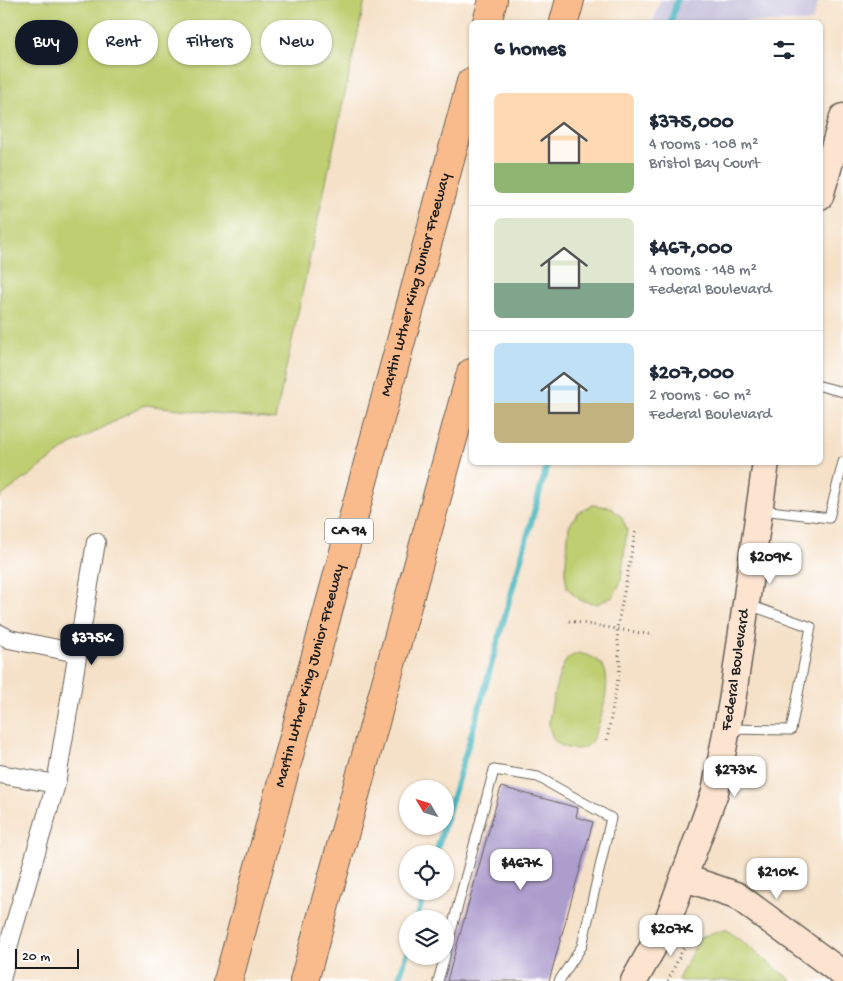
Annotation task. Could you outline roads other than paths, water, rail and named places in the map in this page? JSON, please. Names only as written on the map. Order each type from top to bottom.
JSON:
[{"type":"highway","points":[[488,20],[493,0]]},
{"type":"highway","points":[[565,20],[570,0]]},
{"type":"highway","name":"Martin Luther King Junior Freeway","points":[[228,981],[469,89]]},
{"type":"highway","points":[[304,981],[469,381]]},
{"type":"main road","points":[[823,189],[838,154],[843,117]]},
{"type":"main road","name":"Federal Boulevard","points":[[634,981],[668,920],[715,792],[727,730],[766,465]]},
{"type":"main road","points":[[684,878],[736,895],[843,974]]},
{"type":"street","points":[[1,981],[5,940],[56,784],[96,542]]},
{"type":"street","points":[[0,634],[9,639],[78,653]]},
{"type":"street","points":[[0,774],[56,784]]},
{"type":"lane","points":[[823,387],[843,392]]},
{"type":"lane","points":[[760,510],[829,518],[843,462]]},
{"type":"lane","points":[[727,730],[791,730],[810,628],[746,604]]},
{"type":"lane","points":[[454,921],[494,770],[538,777],[611,818],[582,946],[559,981]]},
{"type":"lane","points":[[438,981],[442,965]]},
{"type":"waterway","points":[[672,20],[677,0]]},
{"type":"waterway","points":[[454,793],[547,465]]},
{"type":"waterway","points":[[439,845],[441,835]]},
{"type":"waterway","points":[[420,910],[422,900]]},
{"type":"waterway","points":[[398,981],[403,965]]}]
